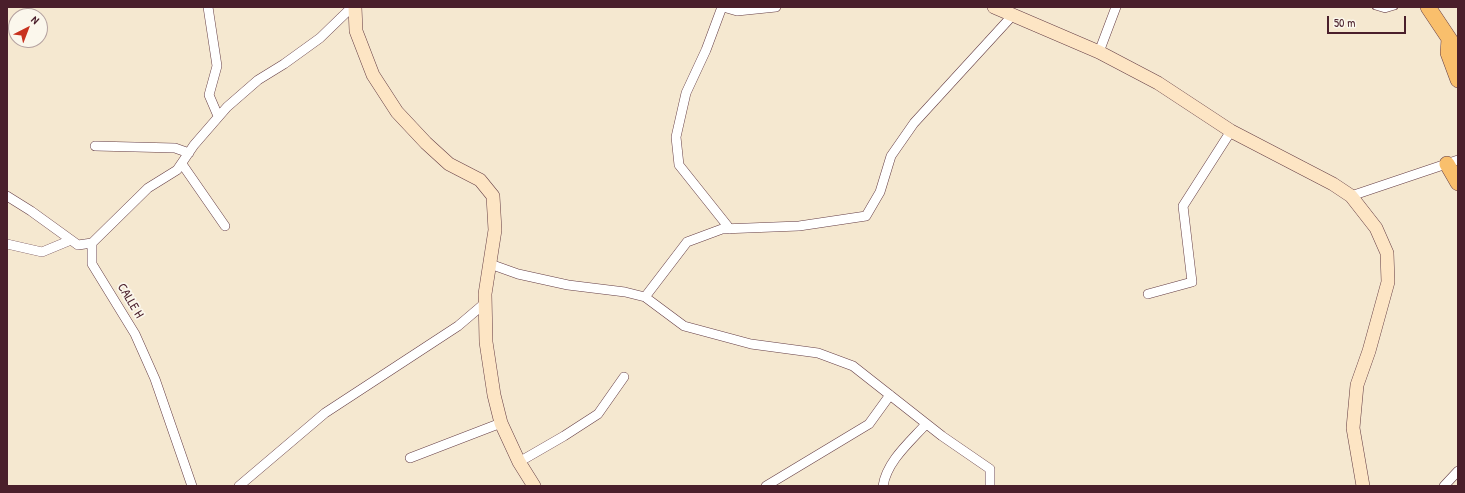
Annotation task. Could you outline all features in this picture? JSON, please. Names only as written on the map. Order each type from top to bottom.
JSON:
[{"type":"main road","points":[[1428,7],[1458,52]]},
{"type":"main road","points":[[1449,38],[1448,53],[1458,80]]},
{"type":"main road","points":[[1453,162],[1458,182]]},
{"type":"street","points":[[208,7],[217,66],[209,95],[218,116]]},
{"type":"street","points":[[7,196],[31,211],[78,245],[92,243],[148,188],[177,170],[218,116],[258,80],[284,64],[320,38],[354,7]]},
{"type":"street","points":[[354,7],[356,31],[373,75],[397,112],[426,143],[449,164],[480,180],[493,196],[495,230],[485,303],[486,342],[494,394],[501,423],[519,462],[534,486]]},
{"type":"street","points":[[730,229],[680,165],[676,137],[686,93],[706,50],[723,7],[737,11],[776,7]]},
{"type":"street","points":[[994,7],[1099,52],[1158,83],[1231,131],[1333,184],[1351,196],[1376,228],[1387,254],[1388,282],[1369,351],[1357,385],[1353,428],[1363,486]]},
{"type":"street","points":[[1099,52],[1116,7]]},
{"type":"street","points":[[645,297],[687,242],[722,229],[799,226],[866,216],[880,192],[891,156],[914,123],[1012,16]]},
{"type":"street","points":[[1148,294],[1192,282],[1183,206],[1231,131]]},
{"type":"street","points":[[95,146],[175,148],[189,153]]},
{"type":"street","points":[[1351,196],[1453,162]]},
{"type":"street","points":[[182,164],[225,226]]},
{"type":"street","points":[[7,244],[42,252],[71,240]]},
{"type":"street","name":"CALLE H","points":[[92,243],[92,264],[135,334],[155,379],[192,486]]},
{"type":"street","points":[[490,264],[518,274],[568,285],[624,292],[645,297],[684,326],[751,344],[818,353],[853,366],[926,424],[990,469],[990,486]]},
{"type":"street","points":[[239,486],[325,413],[458,326],[485,303]]},
{"type":"street","points":[[519,462],[598,414],[624,377]]},
{"type":"street","points":[[766,486],[869,424],[890,395]]},
{"type":"street","points":[[410,458],[501,423]]},
{"type":"street","points":[[883,486],[884,479],[894,460],[926,424]]},
{"type":"street","points":[[1444,486],[1458,471]]},
{"type":"lane","points":[[1375,7],[1385,10],[1395,7]]}]
